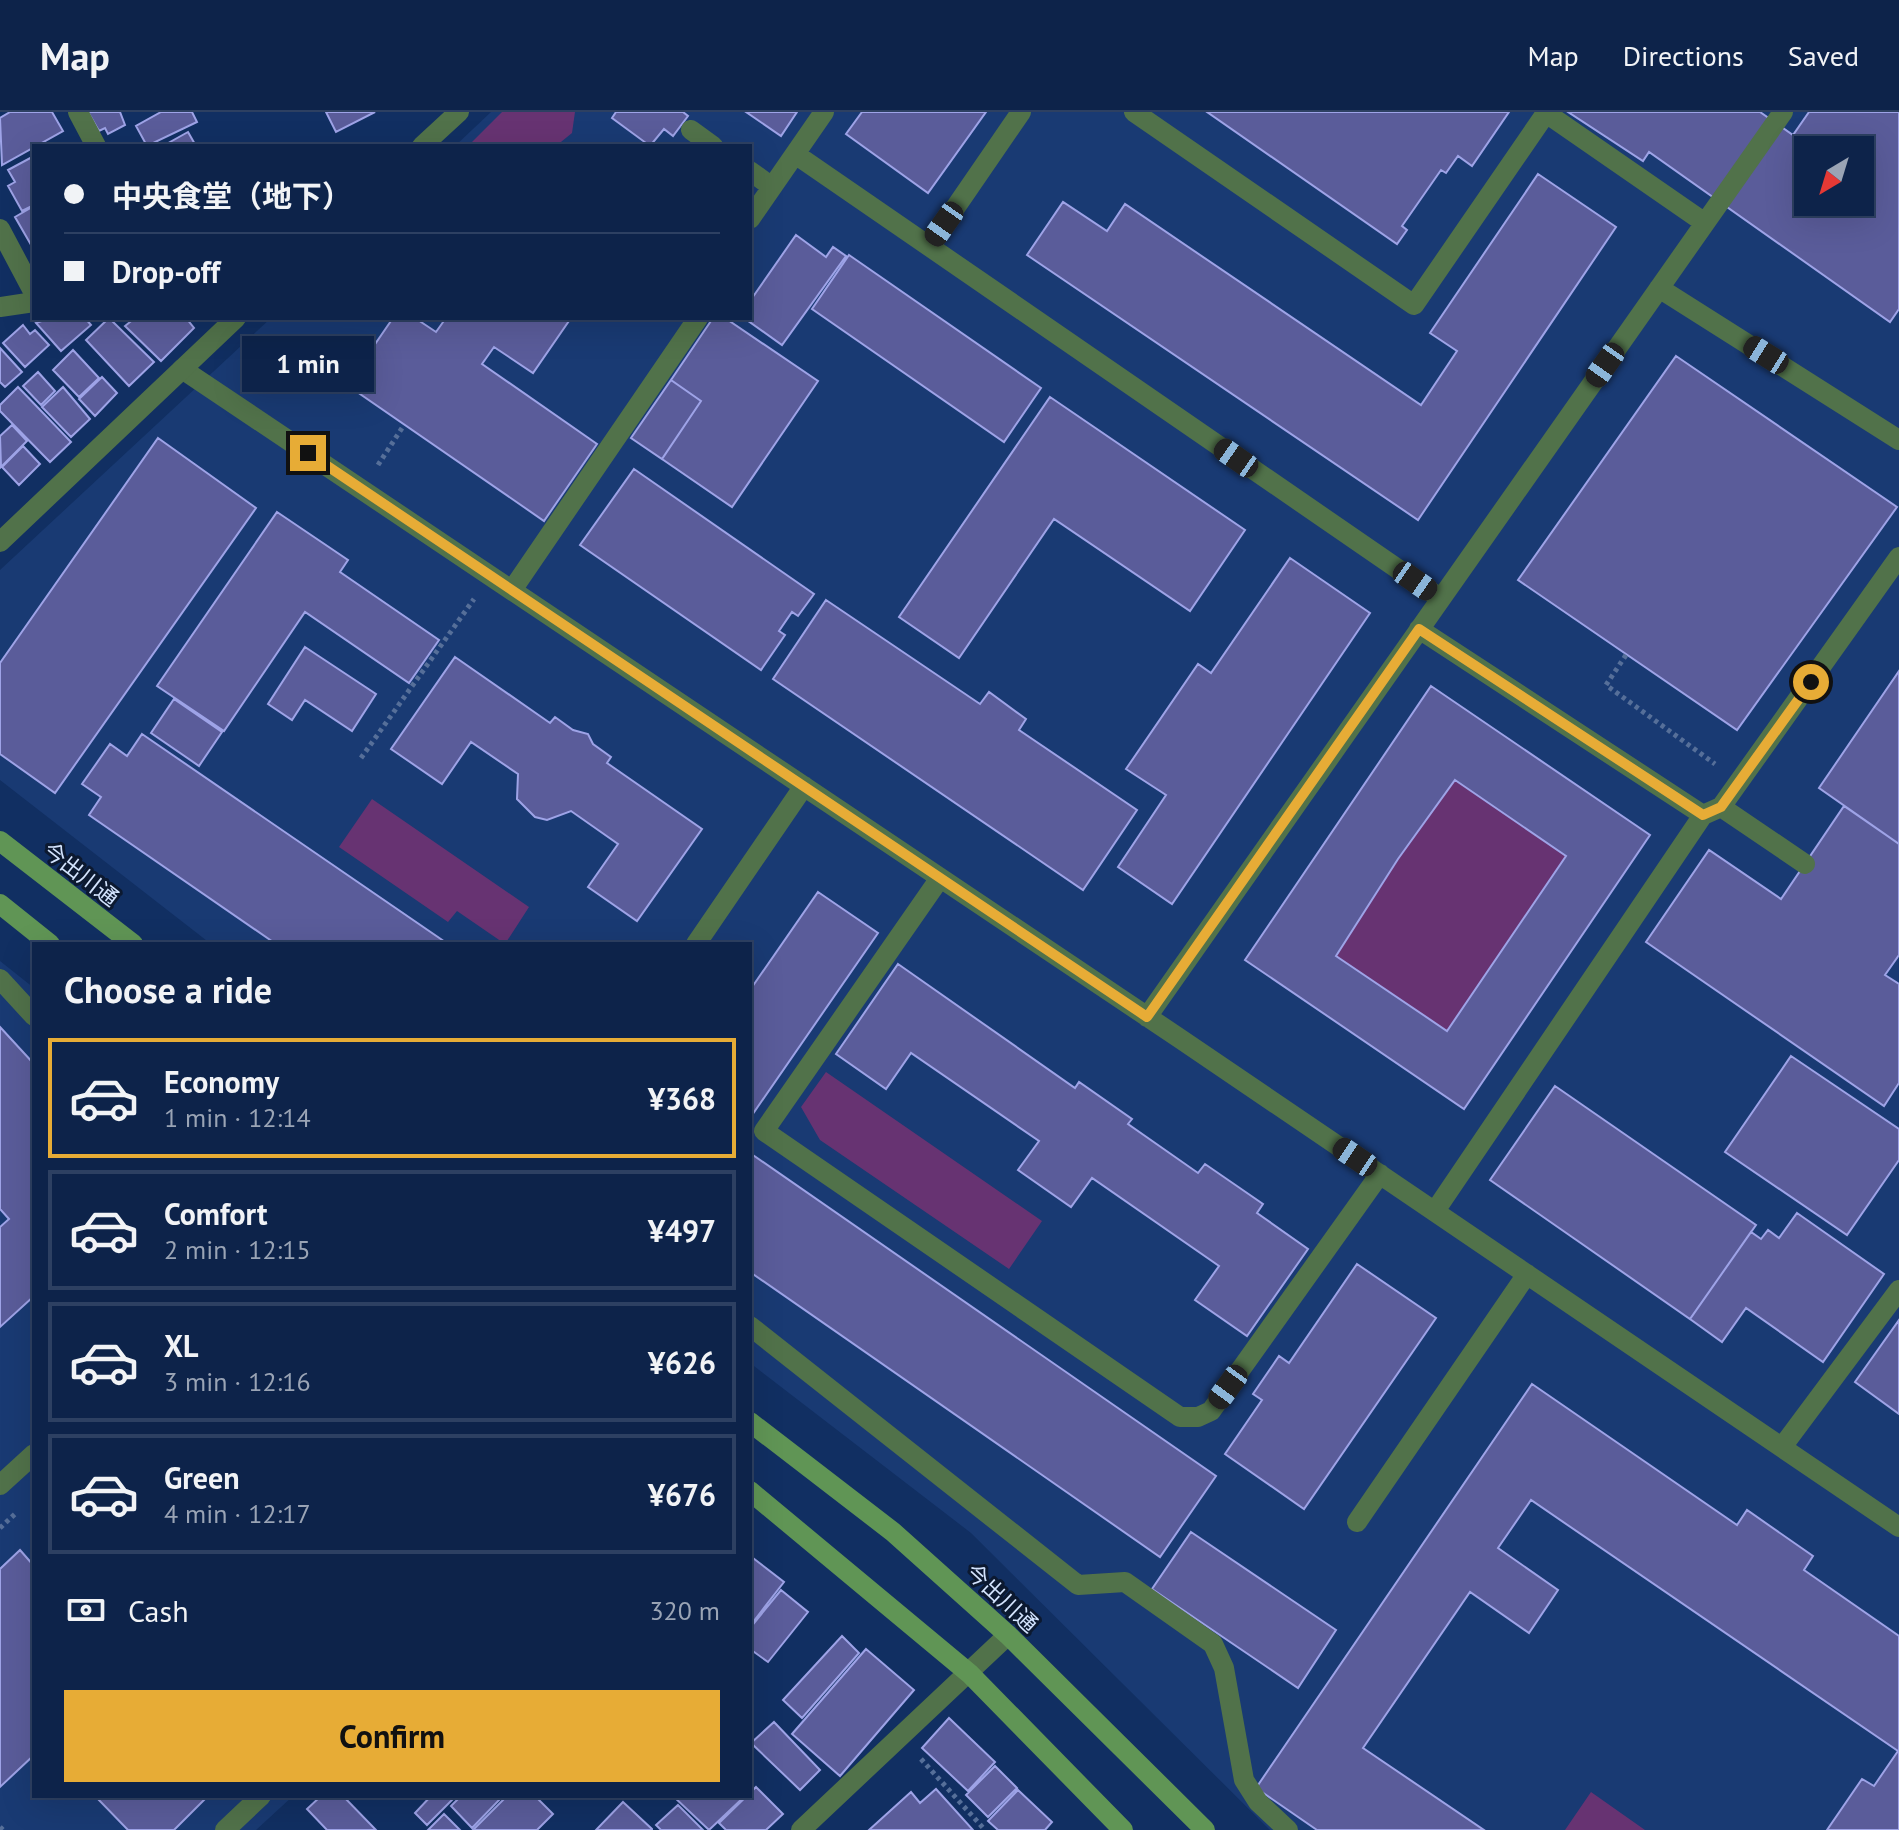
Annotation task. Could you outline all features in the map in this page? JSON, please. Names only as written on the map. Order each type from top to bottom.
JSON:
[{"type":"main road","name":"今出川通","points":[[0,841],[130,942]]},
{"type":"main road","points":[[0,904],[48,942]]},
{"type":"main road","name":"今出川通","points":[[752,1424],[893,1532],[1008,1635],[1205,1830]]},
{"type":"main road","points":[[752,1493],[970,1674],[1123,1830]]},
{"type":"street","points":[[78,112],[95,144]]},
{"type":"street","points":[[424,144],[459,112]]},
{"type":"street","points":[[752,216],[824,112]]},
{"type":"street","points":[[929,246],[1021,112]]},
{"type":"street","points":[[1134,112],[1414,305],[1546,112],[1705,223]]},
{"type":"street","points":[[1147,1017],[1783,112]]},
{"type":"street","points":[[691,130],[710,144]]},
{"type":"street","points":[[795,154],[1440,598]]},
{"type":"street","points":[[752,172],[772,187]]},
{"type":"street","points":[[0,229],[32,289]]},
{"type":"street","points":[[1659,288],[1899,440]]},
{"type":"street","points":[[0,307],[32,302]]},
{"type":"street","points":[[0,542],[234,320]]},
{"type":"street","points":[[512,590],[697,320]]},
{"type":"street","points":[[182,369],[1435,1211],[1899,1527]]},
{"type":"street","points":[[1435,1211],[1712,811],[1740,782],[1899,557]]},
{"type":"street","points":[[1419,629],[1712,811],[1805,864]]},
{"type":"street","points":[[697,942],[804,786]]},
{"type":"street","points":[[940,878],[757,1126],[1180,1417],[1198,1417],[1211,1411],[1380,1174]]},
{"type":"street","points":[[0,979],[32,1014]]},
{"type":"street","points":[[1357,1522],[1527,1274]]},
{"type":"street","points":[[1782,1447],[1899,1290]]},
{"type":"street","points":[[752,1328],[1078,1585],[1125,1582],[1213,1644],[1224,1668],[1244,1780],[1258,1802],[1288,1830]]},
{"type":"street","points":[[0,1485],[32,1457]]},
{"type":"street","points":[[801,1830],[1008,1635]]},
{"type":"street","points":[[225,1830],[259,1798]]},
{"type":"path","points":[[362,489],[404,425]]},
{"type":"path","points":[[361,758],[490,576]]},
{"type":"path","points":[[1626,655],[1606,685],[1740,782]]},
{"type":"path","points":[[901,1738],[985,1830]]},
{"type":"shaded area","points":[[491,112],[1899,112],[1899,1830],[1270,1830],[971,1533],[752,1365],[752,942],[208,942],[0,780],[0,570],[269,320],[752,320],[752,144],[457,144]]},
{"type":"shaded area","points":[[502,112],[575,112],[572,133],[558,144],[470,144]]},
{"type":"shaded area","points":[[1455,780],[1566,856],[1447,1031],[1336,956],[1398,859]]},
{"type":"shaded area","points":[[372,799],[529,907],[506,942],[502,942],[457,911],[448,922],[339,847]]},
{"type":"shaded area","points":[[0,961],[32,986],[32,1798],[291,1798],[256,1830],[0,1830]]},
{"type":"shaded area","points":[[826,1072],[1042,1221],[1009,1269],[820,1140],[801,1107]]},
{"type":"shaded area","points":[[1591,1792],[1645,1830],[1565,1830]]},
{"type":"building","points":[[10,112],[52,112],[63,131],[40,144],[32,144],[32,148],[2,165],[0,118]]},
{"type":"building","points":[[88,112],[120,112],[125,125],[108,134],[105,128],[99,131]]},
{"type":"building","points":[[161,112],[192,112],[197,122],[151,144],[146,144],[136,126]]},
{"type":"building","points":[[326,112],[375,112],[336,132]]},
{"type":"building","points":[[616,112],[683,112],[688,116],[673,136],[664,129],[652,144],[612,118]]},
{"type":"building","points":[[746,112],[797,112],[781,136]]},
{"type":"building","points":[[862,112],[986,112],[928,193],[846,134]]},
{"type":"building","points":[[1207,112],[1509,112],[1472,166],[1458,156],[1446,173],[1441,170],[1402,226],[1407,230],[1397,244]]},
{"type":"building","points":[[1568,112],[1760,112],[1793,135],[1809,112],[1899,112],[1899,309],[1890,322],[1649,152],[1643,161]]},
{"type":"building","points":[[188,132],[195,144],[167,144]]},
{"type":"building","points":[[32,157],[32,206],[22,211],[8,186],[15,182],[8,170]]},
{"type":"building","points":[[1538,174],[1616,227],[1418,520],[1027,255],[1063,202],[1107,231],[1125,204],[1421,405],[1457,351],[1430,333]]},
{"type":"building","points":[[32,207],[32,247],[15,217]]},
{"type":"building","points":[[796,235],[826,257],[833,247],[846,256],[782,345],[747,320],[752,320],[752,298]]},
{"type":"building","points":[[849,255],[1041,388],[1004,442],[812,309]]},
{"type":"building","points":[[44,320],[87,320],[91,325],[61,351],[36,323]]},
{"type":"building","points":[[107,320],[111,320],[154,362],[129,386],[86,340]]},
{"type":"building","points":[[132,320],[188,320],[194,328],[161,361],[125,326]]},
{"type":"building","points":[[392,320],[418,320],[436,332],[445,320],[570,320],[533,373],[494,347],[482,364],[597,444],[544,521],[347,385]]},
{"type":"building","points":[[712,320],[728,320],[818,381],[732,507],[662,459],[701,401],[671,380]]},
{"type":"building","points":[[23,325],[30,334],[35,330],[49,345],[25,367],[3,343]]},
{"type":"building","points":[[0,348],[22,372],[5,387],[0,382]]},
{"type":"building","points":[[73,350],[99,378],[79,397],[53,370]]},
{"type":"building","points":[[1676,356],[1897,507],[1737,730],[1518,580]]},
{"type":"building","points":[[38,372],[55,391],[41,405],[23,386]]},
{"type":"building","points":[[102,377],[117,393],[95,416],[79,399]]},
{"type":"building","points":[[671,380],[701,401],[662,459],[631,438]]},
{"type":"building","points":[[18,387],[71,442],[50,462],[0,411],[0,405]]},
{"type":"building","points":[[63,387],[90,419],[71,437],[42,407]]},
{"type":"building","points":[[1050,397],[1245,530],[1190,611],[1054,519],[959,658],[899,617]]},
{"type":"building","points":[[12,425],[27,441],[1,467],[0,436]]},
{"type":"building","points":[[158,438],[256,508],[55,793],[0,754],[0,663]]},
{"type":"building","points":[[23,446],[40,464],[19,485],[2,467]]},
{"type":"building","points":[[634,469],[814,594],[798,616],[792,612],[779,631],[785,635],[761,670],[580,545]]},
{"type":"building","points":[[277,512],[348,560],[340,572],[439,640],[409,683],[305,612],[224,731],[157,686]]},
{"type":"building","points":[[1290,558],[1370,613],[1172,904],[1118,867],[1166,795],[1126,769],[1198,664],[1211,673]]},
{"type":"building","points":[[826,600],[980,704],[989,692],[1026,719],[1019,730],[1137,810],[1083,890],[773,679]]},
{"type":"building","points":[[305,647],[376,694],[352,731],[305,700],[292,720],[268,704]]},
{"type":"building","points":[[455,657],[550,723],[555,717],[573,730],[588,734],[593,744],[611,757],[607,763],[702,829],[637,921],[588,887],[618,844],[571,811],[547,820],[535,817],[517,799],[518,774],[471,742],[442,784],[391,749]]},
{"type":"building","points":[[1899,671],[1899,844],[1819,788]]},
{"type":"building","points":[[1431,686],[1650,835],[1464,1109],[1245,960]],"holes":[[[1455,780],[1566,856],[1447,1031],[1336,956],[1398,859]]]},
{"type":"building","points":[[174,699],[222,732],[199,766],[151,733]]},
{"type":"building","points":[[142,734],[445,942],[273,942],[89,815],[101,797],[82,784],[110,744],[127,756]]},
{"type":"building","points":[[1844,806],[1899,844],[1899,955],[1885,975],[1899,984],[1899,1083],[1884,1106],[1646,942],[1709,850],[1781,899]]},
{"type":"building","points":[[818,892],[878,933],[752,1115],[752,987]]},
{"type":"building","points":[[898,964],[1075,1088],[1079,1082],[1132,1119],[1128,1124],[1198,1173],[1205,1164],[1263,1204],[1257,1213],[1308,1249],[1247,1336],[1195,1300],[1219,1266],[1092,1178],[1071,1207],[1018,1170],[1039,1141],[911,1053],[886,1089],[836,1054]]},
{"type":"building","points":[[0,1027],[32,1062],[32,1298],[0,1327],[0,1227],[9,1219],[0,1209]]},
{"type":"building","points":[[1791,1056],[1899,1129],[1899,1160],[1847,1235],[1725,1152]]},
{"type":"building","points":[[1555,1086],[1756,1225],[1690,1319],[1490,1180]]},
{"type":"building","points":[[752,1154],[1216,1476],[1160,1557],[752,1273]]},
{"type":"building","points":[[1797,1213],[1884,1274],[1823,1362],[1746,1308],[1722,1342],[1690,1319],[1751,1232],[1761,1239],[1768,1230],[1779,1238]]},
{"type":"building","points":[[1357,1264],[1436,1318],[1304,1509],[1225,1454],[1262,1400],[1253,1394],[1279,1356],[1289,1363]]},
{"type":"building","points":[[1899,1320],[1899,1414],[1855,1382]]},
{"type":"building","points":[[1532,1384],[1737,1525],[1747,1510],[1813,1556],[1804,1570],[1899,1636],[1899,1830],[1827,1830],[1862,1779],[1874,1786],[1898,1751],[1531,1500],[1498,1548],[1558,1590],[1529,1633],[1470,1592],[1363,1748],[1484,1830],[1317,1830],[1256,1788]]},
{"type":"building","points":[[1191,1532],[1336,1630],[1298,1688],[1152,1589]]},
{"type":"building","points":[[20,1550],[32,1564],[32,1757],[0,1787],[0,1569]]},
{"type":"building","points":[[752,1559],[784,1582],[752,1623]]},
{"type":"building","points":[[781,1590],[808,1612],[768,1662],[752,1650],[752,1626]]},
{"type":"building","points":[[842,1636],[859,1653],[802,1718],[783,1700]]},
{"type":"building","points":[[866,1649],[914,1690],[840,1776],[792,1734]]},
{"type":"building","points":[[949,1718],[995,1762],[968,1791],[922,1748]]},
{"type":"building","points":[[774,1722],[820,1770],[800,1790],[752,1742]]},
{"type":"building","points":[[995,1766],[1017,1788],[988,1817],[966,1795]]},
{"type":"building","points":[[756,1787],[783,1814],[766,1830],[726,1830],[719,1823],[745,1798],[752,1798],[752,1791]]},
{"type":"building","points":[[936,1789],[973,1830],[869,1830],[911,1792],[920,1803]]},
{"type":"building","points":[[1018,1790],[1052,1822],[1045,1830],[998,1830],[988,1821]]},
{"type":"building","points":[[97,1798],[206,1798],[174,1830],[128,1830]]},
{"type":"building","points":[[319,1798],[345,1798],[376,1830],[327,1830],[307,1809]]},
{"type":"building","points":[[429,1798],[454,1798],[427,1825],[415,1813]]},
{"type":"building","points":[[459,1798],[501,1798],[472,1828],[451,1806]]},
{"type":"building","points":[[505,1798],[537,1798],[553,1814],[537,1830],[473,1830]]},
{"type":"building","points":[[675,1798],[743,1798],[709,1830]]},
{"type":"building","points":[[623,1802],[652,1829],[652,1830],[596,1830]]},
{"type":"building","points":[[678,1805],[703,1830],[661,1830],[656,1825]]},
{"type":"building","points":[[444,1814],[460,1830],[428,1830]]},
{"type":"route","points":[[308,453],[1147,1017],[1419,629],[1703,815],[1721,807],[1811,682]]}]
